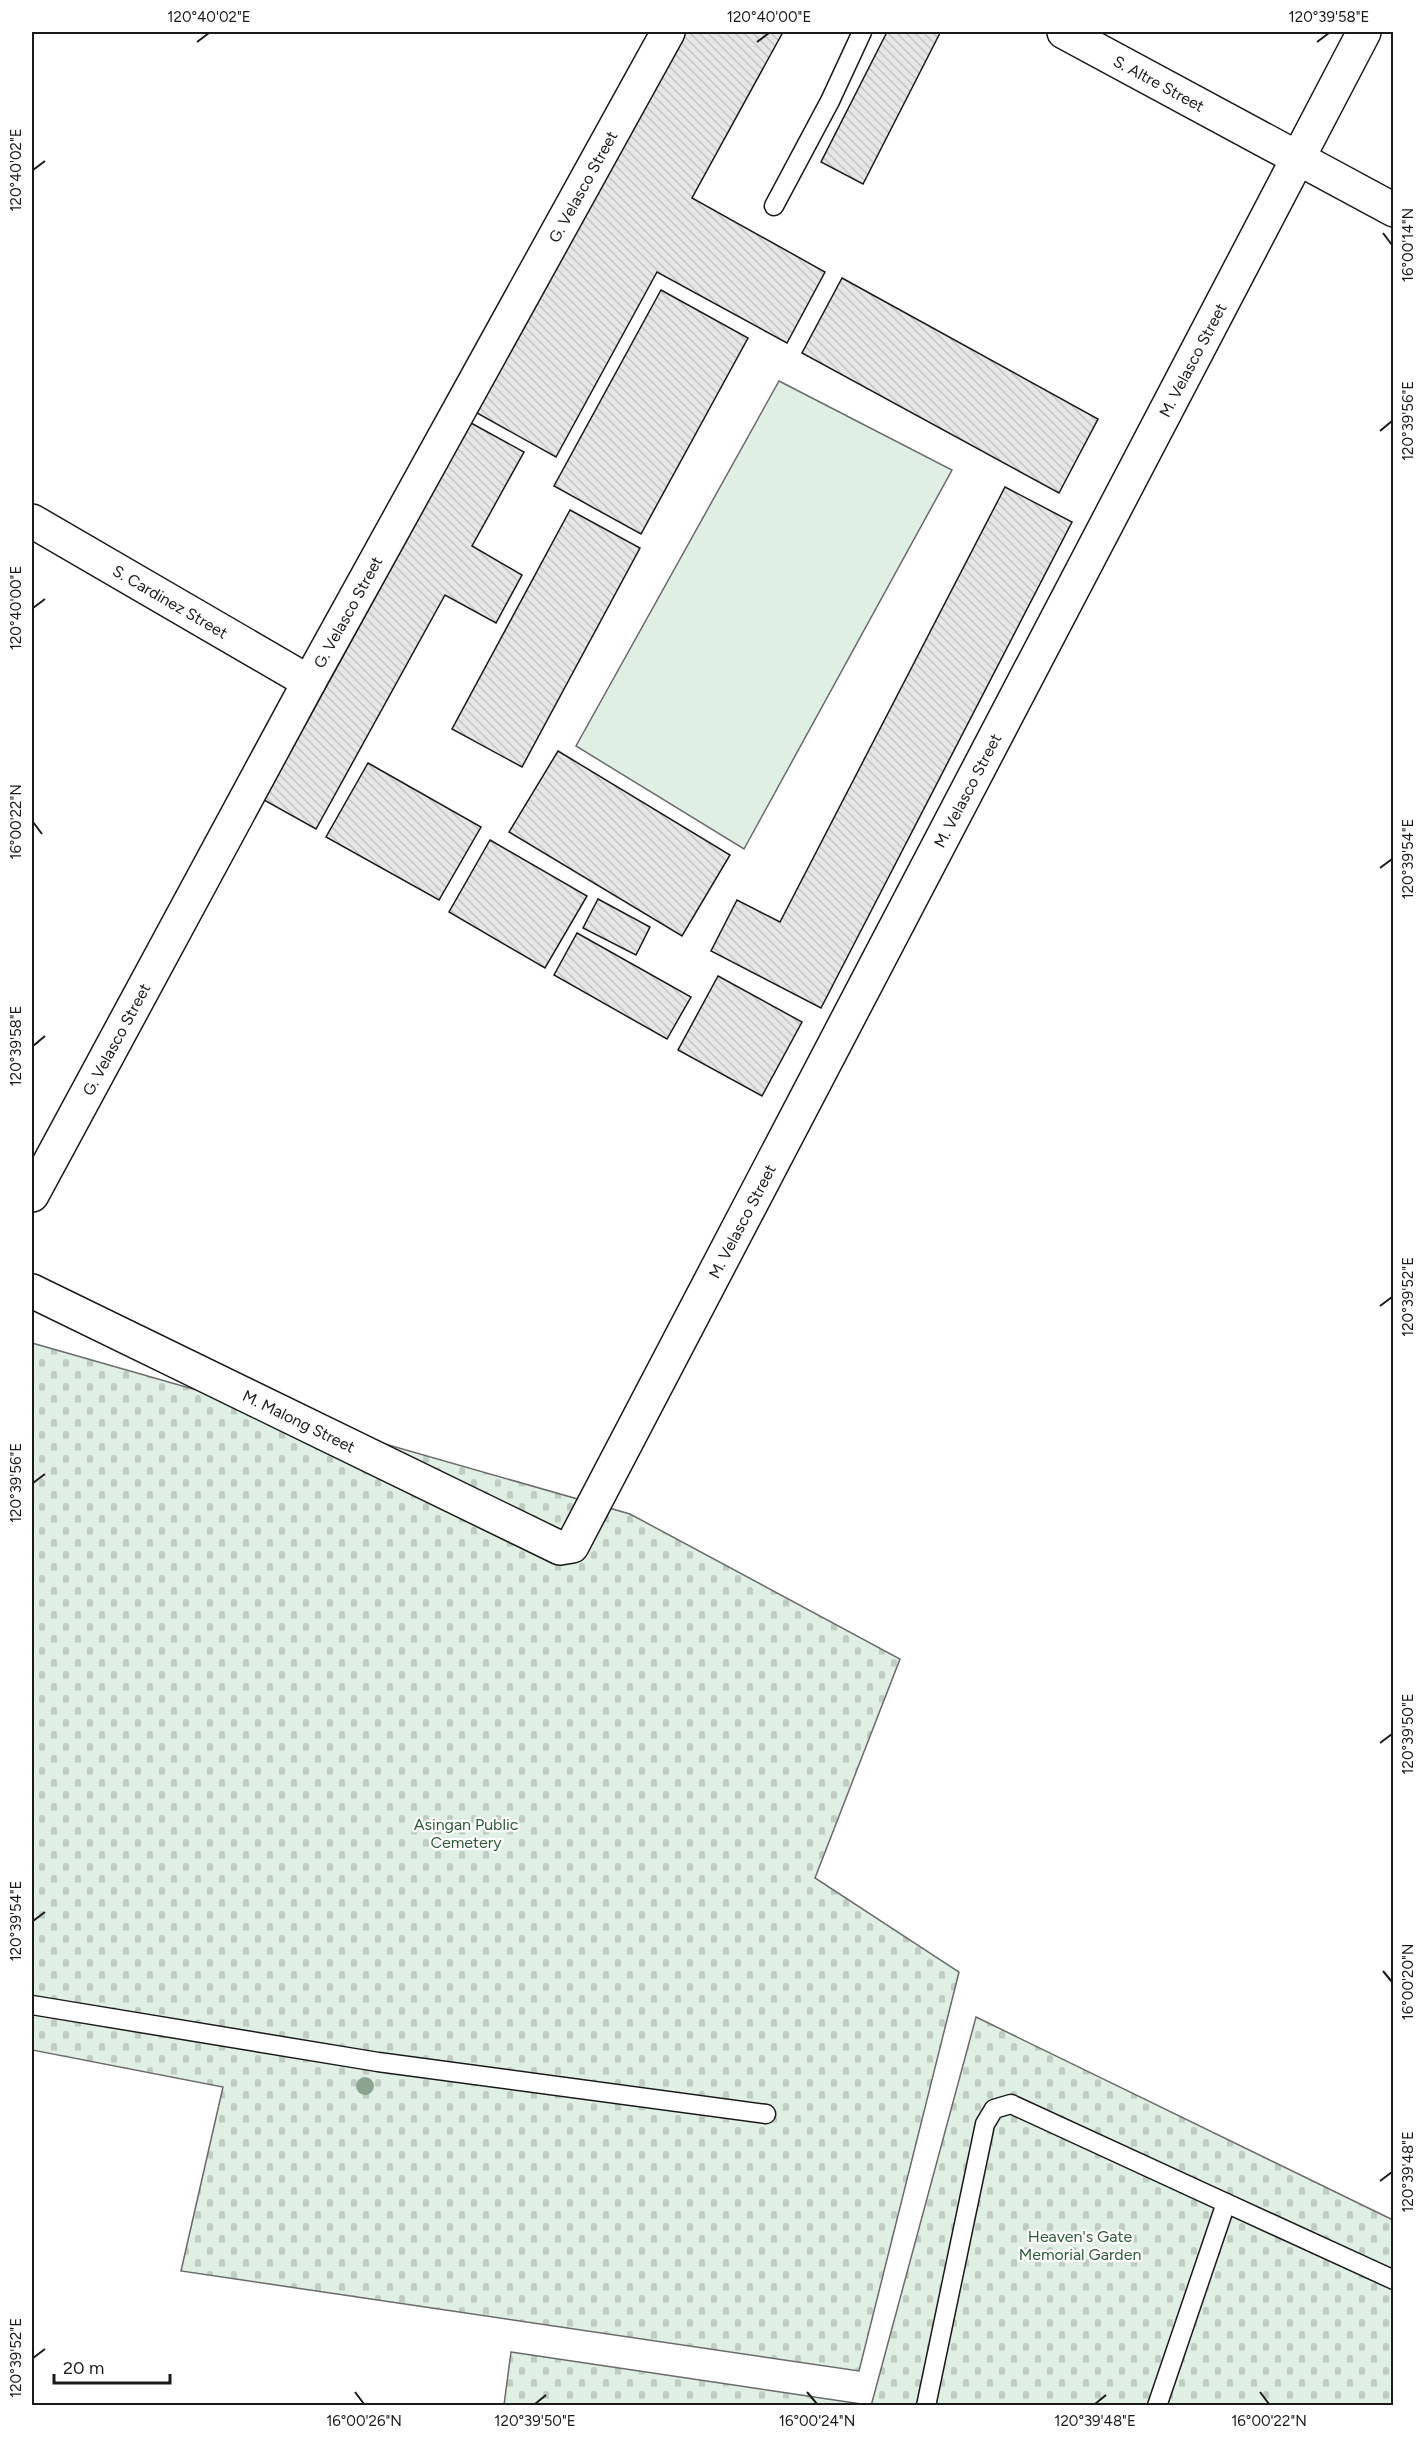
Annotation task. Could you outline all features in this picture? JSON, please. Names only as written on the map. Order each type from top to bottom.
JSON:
[{"type":"street","name":"G. Velasco Street","points":[[32,1195],[309,682],[668,32]]},
{"type":"street","name":"S. Altre Street","points":[[1064,32],[1394,210]]},
{"type":"street","name":"M. Velasco Street","points":[[567,1548],[576,1540],[642,1408],[1364,32]]},
{"type":"street","name":"S. Cardinez Street","points":[[32,521],[309,682]]},
{"type":"street","name":"M. Malong Street","points":[[32,1291],[560,1548],[567,1548]]},
{"type":"lane","points":[[774,206],[830,101],[862,32]]},
{"type":"lane","points":[[32,2005],[378,2062],[766,2114]]},
{"type":"lane","points":[[926,2406],[985,2124],[994,2109],[1011,2104],[1394,2280]]},
{"type":"lane","points":[[1157,2406],[1226,2204]]},
{"type":"green space","points":[[779,381],[952,470],[744,849],[576,746]]},
{"type":"green space","name":"Asingan Public Cemetery","points":[[32,1343],[630,1514],[900,1659],[815,1878],[959,1972],[859,2371],[181,2271],[223,2087],[32,2050]]},
{"type":"green space","name":"Heaven's Gate Memorial Garden","points":[[976,2017],[1393,2220],[1393,2405],[871,2406]]},
{"type":"green space","points":[[511,2352],[868,2405],[504,2405]]},
{"type":"building","points":[[685,32],[783,32],[692,198],[825,272],[787,343],[657,272],[556,457],[477,413]]},
{"type":"building","points":[[887,32],[940,33],[863,184],[821,162]]},
{"type":"building","points":[[842,278],[1098,419],[1059,493],[802,353]]},
{"type":"building","points":[[661,290],[748,338],[641,534],[554,486]]},
{"type":"building","points":[[471,423],[524,452],[472,546],[522,575],[496,623],[445,595],[316,829],[264,800]]},
{"type":"building","points":[[1005,487],[1072,522],[821,1008],[711,951],[737,900],[780,922]]},
{"type":"building","points":[[570,510],[640,548],[522,767],[452,729]]},
{"type":"building","points":[[558,751],[730,855],[682,936],[509,832]]},
{"type":"building","points":[[368,763],[481,827],[439,900],[326,837]]},
{"type":"building","points":[[490,840],[587,896],[545,968],[449,912]]},
{"type":"building","points":[[598,899],[650,927],[636,955],[583,928]]},
{"type":"building","points":[[577,933],[691,997],[667,1039],[554,975]]},
{"type":"building","points":[[718,976],[802,1022],[762,1096],[678,1050]]}]
